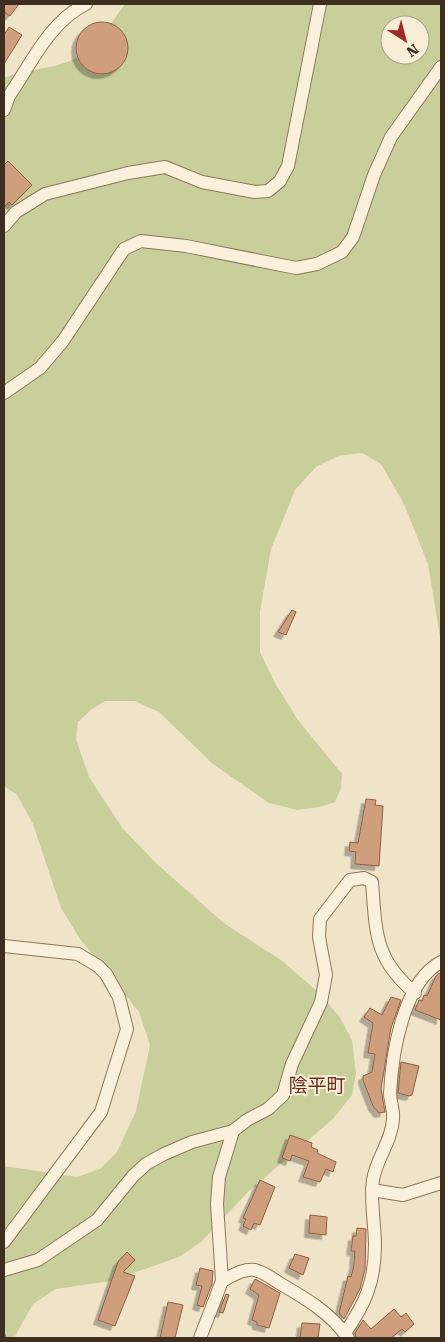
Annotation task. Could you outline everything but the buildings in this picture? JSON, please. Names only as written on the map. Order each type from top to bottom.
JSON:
[{"type":"street","points":[[4,110],[9,96],[60,22],[72,10],[86,4]]},
{"type":"street","points":[[4,226],[16,212],[45,194],[128,173],[165,167],[202,182],[254,192],[268,191],[280,181],[288,166],[320,4]]},
{"type":"street","points":[[4,393],[40,368],[63,341],[124,249],[141,241],[186,246],[296,268],[317,264],[342,252],[353,237],[374,175],[391,137],[441,67]]},
{"type":"street","points":[[4,1270],[18,1267],[49,1254],[97,1220],[146,1164],[192,1142],[233,1131],[247,1120],[268,1109],[283,1095],[292,1064],[321,1002],[326,975],[319,937],[320,919],[350,880],[364,878],[372,882],[376,935],[385,959],[400,980],[415,993]]},
{"type":"street","points":[[4,946],[78,954],[98,966],[106,974],[119,997],[127,1029],[100,1112],[4,1242]]},
{"type":"street","points":[[222,1281],[240,1272],[254,1270],[266,1275],[309,1300],[327,1314],[346,1336],[371,1288],[375,1246],[373,1178],[390,1136],[394,1119],[390,1094],[396,1040],[405,1011],[425,975],[441,962]]},
{"type":"street","points":[[200,1338],[222,1281],[218,1204],[219,1177],[233,1131]]},
{"type":"street","points":[[372,1190],[403,1195],[441,1183]]},
{"type":"green space","points":[[125,4],[441,4],[441,643],[428,564],[404,504],[381,464],[362,453],[338,456],[316,467],[295,490],[271,549],[260,612],[260,652],[275,683],[298,720],[342,774],[341,788],[335,802],[320,807],[297,810],[269,803],[213,764],[159,712],[135,701],[105,701],[78,722],[76,739],[89,777],[123,829],[157,864],[225,924],[281,960],[318,992],[339,1016],[352,1040],[356,1074],[352,1095],[333,1119],[248,1192],[201,1242],[179,1257],[111,1281],[56,1289],[33,1304],[14,1338],[4,1338],[4,1166],[77,1177],[100,1169],[117,1152],[136,1111],[150,1045],[139,1012],[80,939],[61,908],[33,824],[17,795],[4,786],[4,78],[72,60],[90,48]]},
{"type":"district","name":"陰平町","points":[[317,1085]]}]
